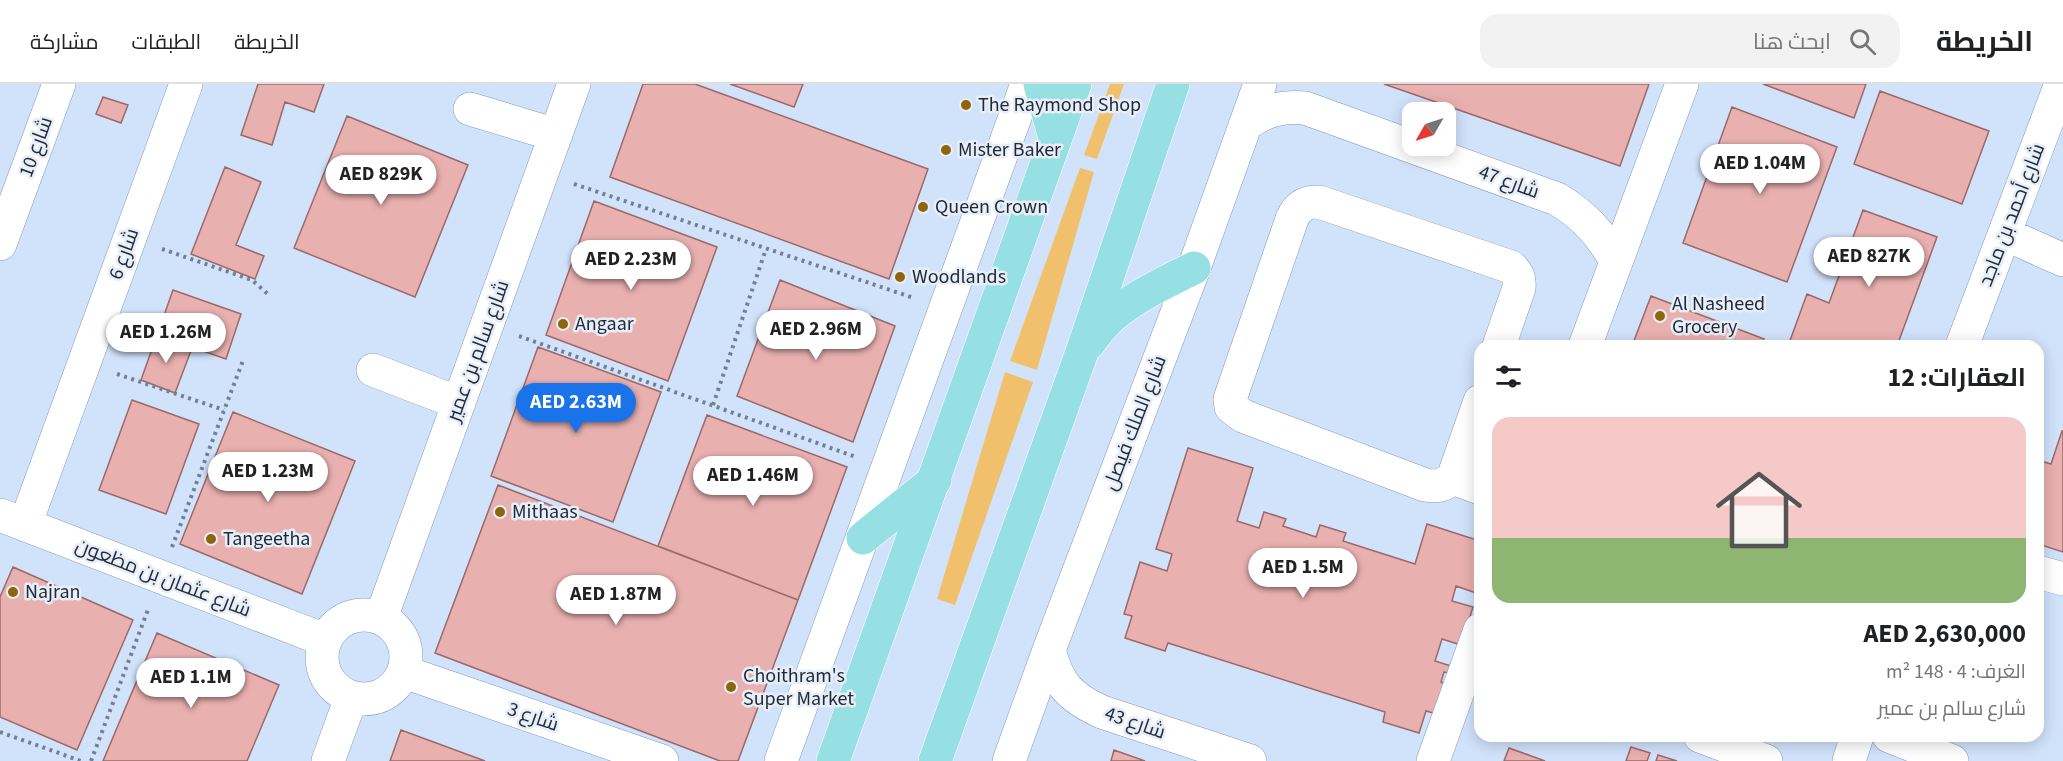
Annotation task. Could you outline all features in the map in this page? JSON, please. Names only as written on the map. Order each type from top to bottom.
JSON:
[{"type":"main road","points":[[1040,84],[1055,138]]},
{"type":"main road","points":[[833,761],[1075,84]]},
{"type":"main road","points":[[934,761],[1082,352],[1173,84]]},
{"type":"main road","points":[[1082,352],[1105,323],[1162,284],[1194,268]]},
{"type":"main road","points":[[863,538],[935,480]]},
{"type":"street","name":"شارع 10","points":[[0,244],[59,84]]},
{"type":"street","name":"شارع 6","points":[[13,520],[84,363],[186,84]]},
{"type":"street","name":"شارع سالم بن عمير","points":[[381,618],[574,84]]},
{"type":"street","points":[[781,761],[1027,84]]},
{"type":"street","name":"شارع الملك فيصل","points":[[1009,761],[1048,650],[1194,268],[1260,84]]},
{"type":"street","points":[[1587,340],[1682,84]]},
{"type":"street","name":"شارع أحمد بن ماجد","points":[[1964,340],[2005,234],[2056,121],[2061,84]]},
{"type":"street","name":"شارع 47","points":[[1245,125],[1273,110],[1289,107],[1305,108],[1557,199],[1575,210],[1591,224],[1605,241],[1616,261]]},
{"type":"street","points":[[470,109],[556,135]]},
{"type":"street","points":[[1474,439],[1467,483],[1435,487],[1243,416],[1231,407],[1231,392],[1295,212],[1307,203],[1319,202],[1510,267],[1520,280],[1501,340]]},
{"type":"street","points":[[2005,234],[2063,260]]},
{"type":"street","points":[[373,370],[459,403]]},
{"type":"street","name":"شارع عثمان بن مظعون","points":[[13,520],[325,640]]},
{"type":"street","points":[[2044,574],[2063,579]]},
{"type":"street","points":[[368,615],[381,618],[392,625],[406,647],[407,659],[404,672],[399,682],[383,696],[362,700],[351,698],[338,691],[329,681],[323,668],[322,654],[325,640],[342,621],[355,616],[368,615]]},
{"type":"street","points":[[1433,761],[1474,648]]},
{"type":"street","name":"شارع 43","points":[[1048,650],[1054,670],[1066,689],[1082,703],[1102,712],[1250,761]]},
{"type":"street","name":"شارع 3","points":[[404,672],[662,761]]},
{"type":"street","points":[[328,761],[351,698]]},
{"type":"street","points":[[1716,742],[1767,761],[1775,742]]},
{"type":"street","points":[[1849,761],[1855,742]]},
{"type":"street","points":[[1904,742],[1952,761]]},
{"type":"path","points":[[542,173],[946,308]]},
{"type":"path","points":[[130,238],[252,280],[270,296]]},
{"type":"path","points":[[713,405],[766,249]]},
{"type":"path","points":[[487,324],[888,468]]},
{"type":"path","points":[[84,363],[224,410]]},
{"type":"path","points":[[0,732],[81,761]]},
{"type":"shaded area","points":[[1110,84],[1124,84],[1097,159],[1084,155]]},
{"type":"shaded area","points":[[1080,168],[1094,172],[1037,370],[1010,361]]},
{"type":"shaded area","points":[[1005,372],[1033,382],[955,605],[937,599]]},
{"type":"building","points":[[258,84],[324,84],[314,112],[285,102],[272,145],[241,135]]},
{"type":"building","points":[[643,84],[695,84],[928,169],[889,279],[610,177]]},
{"type":"building","points":[[730,84],[803,84],[794,107]]},
{"type":"building","points":[[1384,84],[1649,84],[1620,166],[1456,109],[1456,102],[1436,102]]},
{"type":"building","points":[[1763,84],[1866,84],[1854,118]]},
{"type":"building","points":[[1880,91],[1989,131],[1962,204],[1854,164]]},
{"type":"building","points":[[103,97],[128,105],[121,123],[96,114]]},
{"type":"building","points":[[1732,107],[1837,147],[1787,282],[1683,243]]},
{"type":"building","points":[[347,116],[468,165],[415,297],[294,248]]},
{"type":"building","points":[[225,167],[261,182],[236,245],[264,256],[255,279],[191,254]]},
{"type":"building","points":[[594,201],[717,247],[668,381],[546,335]]},
{"type":"building","points":[[1863,210],[1937,237],[1899,340],[1790,340],[1807,294],[1829,303]]},
{"type":"building","points":[[780,280],[895,326],[853,442],[737,396]]},
{"type":"building","points":[[173,290],[241,314],[226,359],[157,335]]},
{"type":"building","points":[[1651,296],[1764,339],[1764,340],[1634,340]]},
{"type":"building","points":[[157,335],[192,348],[175,393],[141,380]]},
{"type":"building","points":[[538,347],[661,392],[613,522],[491,476]]},
{"type":"building","points":[[132,400],[199,424],[166,514],[99,490]]},
{"type":"building","points":[[233,412],[355,461],[302,594],[180,544]]},
{"type":"building","points":[[707,415],[847,467],[798,600],[658,546]]},
{"type":"building","points":[[2063,431],[2063,552],[2044,546],[2044,462],[2051,464]]},
{"type":"building","points":[[1188,448],[1253,468],[1237,521],[1259,528],[1264,512],[1286,519],[1283,526],[1316,537],[1320,525],[1346,533],[1343,541],[1415,564],[1427,524],[1474,539],[1474,592],[1456,586],[1452,601],[1473,607],[1461,645],[1442,639],[1435,661],[1451,666],[1449,673],[1444,672],[1441,682],[1447,684],[1437,714],[1426,711],[1419,733],[1383,722],[1385,712],[1168,643],[1165,651],[1125,638],[1132,616],[1124,614],[1140,562],[1167,571],[1172,554],[1156,549]]},
{"type":"building","points":[[498,485],[798,600],[738,761],[720,761],[435,653]]},
{"type":"building","points":[[13,567],[133,620],[77,750],[0,717],[0,597]]},
{"type":"building","points":[[157,633],[279,685],[247,761],[103,761]]},
{"type":"building","points":[[401,730],[485,761],[390,761]]},
{"type":"building","points":[[1631,747],[1650,753],[1647,761],[1626,761]]},
{"type":"building","points":[[1509,748],[1545,761],[1504,761]]},
{"type":"building","points":[[1114,750],[1145,761],[1111,761]]},
{"type":"building","points":[[1658,755],[1677,761],[1656,761]]},
{"type":"place","name":"The Raymond Shop","points":[[966,105]]},
{"type":"place","name":"Mister Baker","points":[[946,150]]},
{"type":"place","name":"Queen Crown","points":[[923,207]]},
{"type":"place","name":"Woodlands","points":[[900,277]]},
{"type":"place","name":"Al Nasheed Grocery","points":[[1660,316]]},
{"type":"place","name":"Angaar","points":[[563,324]]},
{"type":"place","name":"Mithaas","points":[[500,512]]},
{"type":"place","name":"Tangeetha","points":[[211,539]]},
{"type":"place","name":"Najran","points":[[13,592]]},
{"type":"place","name":"Choithram's Super Market","points":[[731,687]]}]
